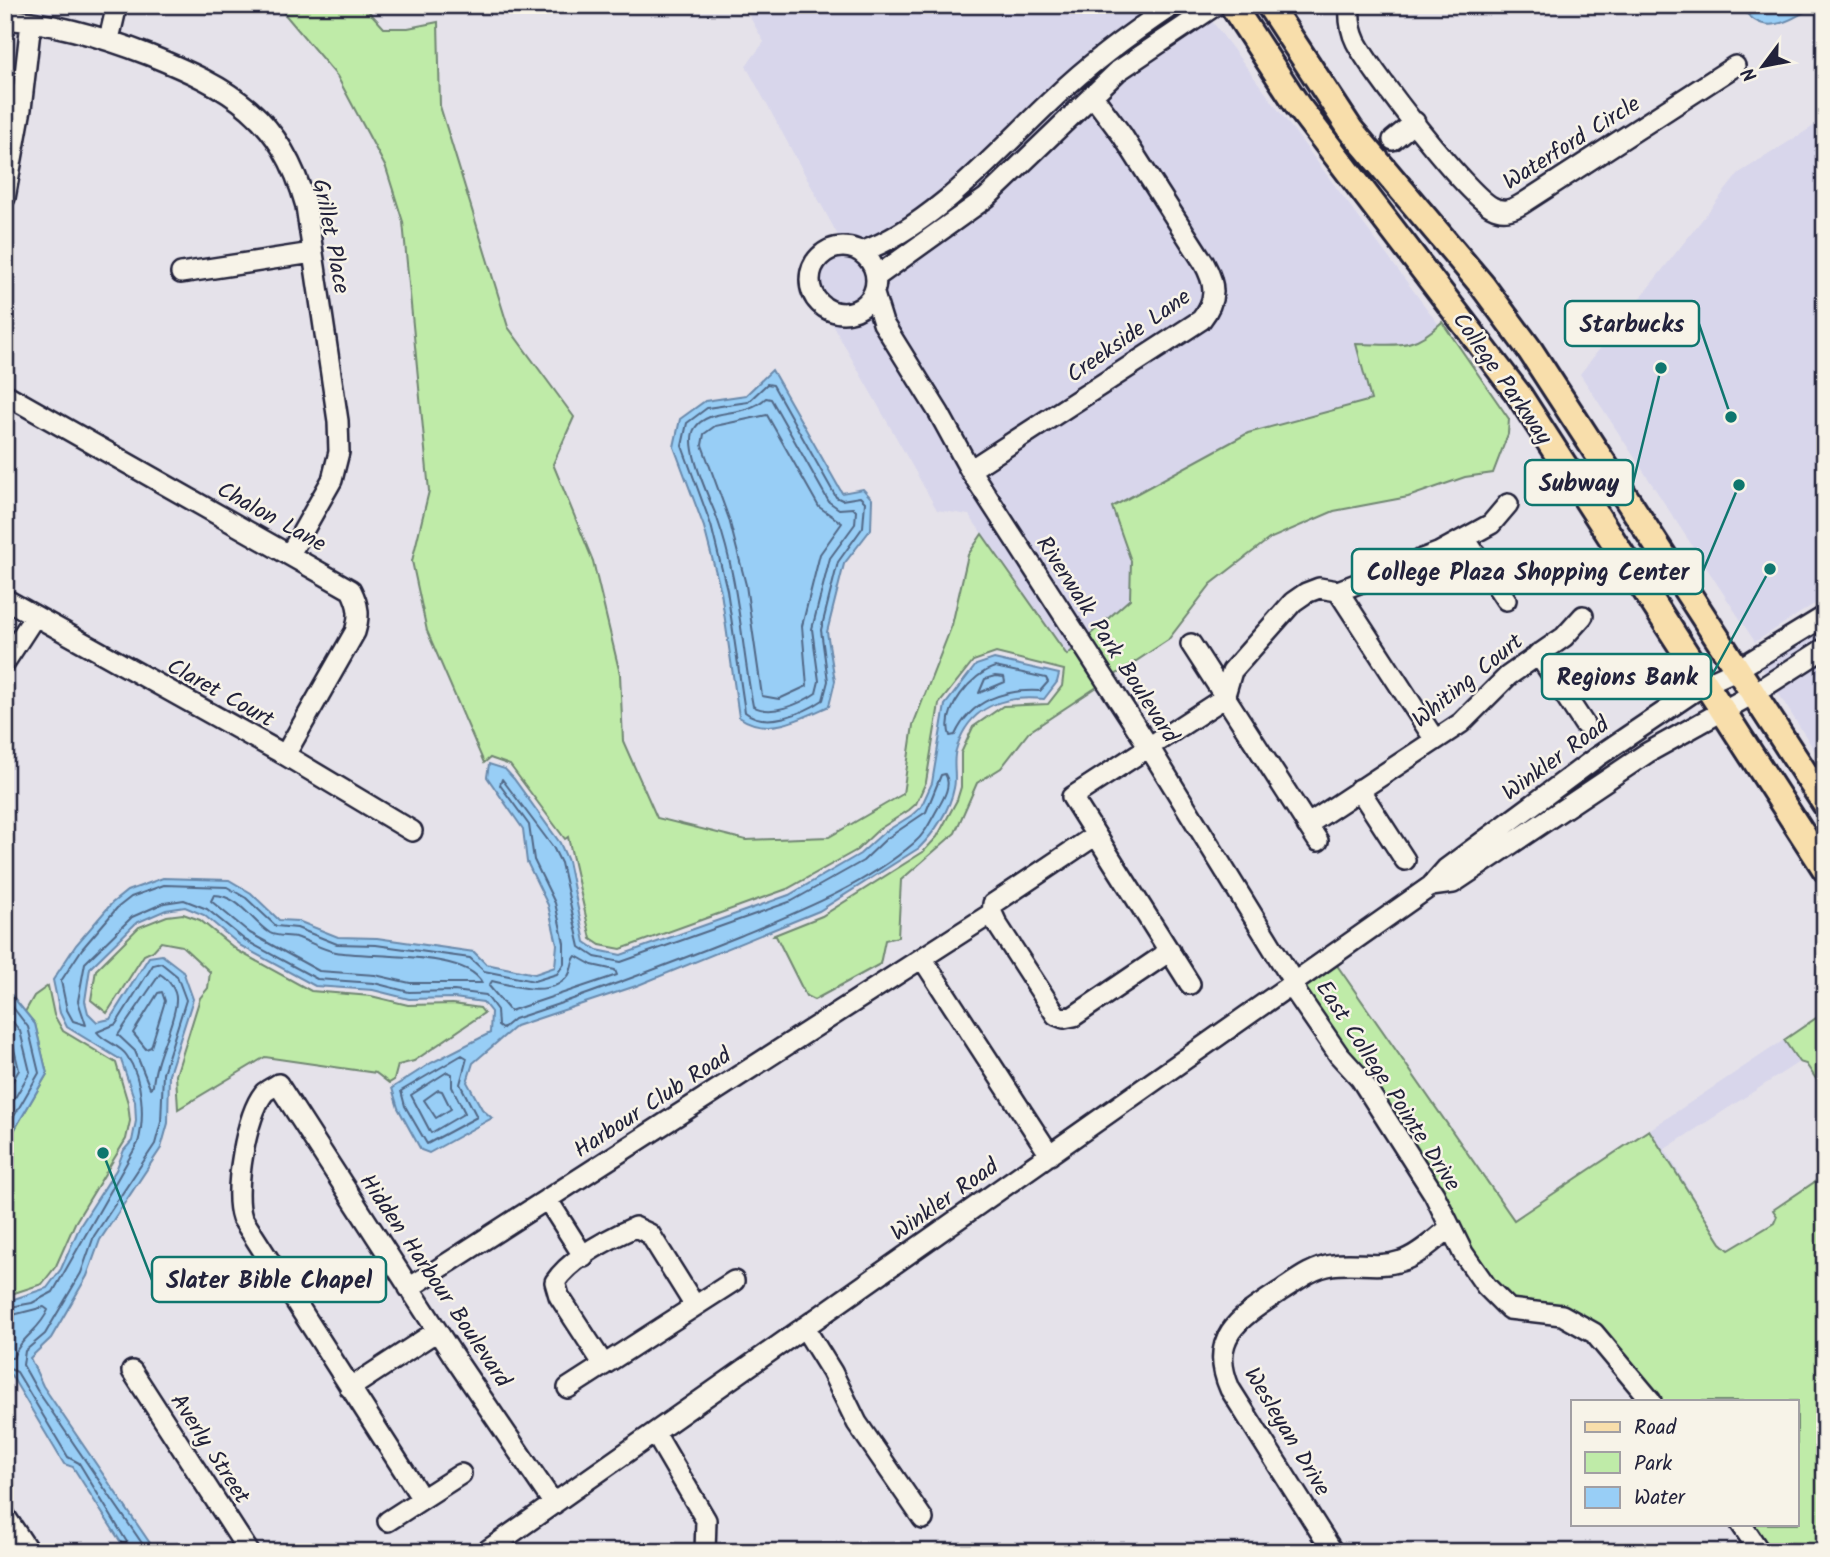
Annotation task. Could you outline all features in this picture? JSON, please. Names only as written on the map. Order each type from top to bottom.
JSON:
[{"type":"main road","name":"College Parkway","points":[[1232,5],[1306,116],[1495,361],[1825,869]]},
{"type":"main road","name":"College Parkway","points":[[1269,5],[1352,130],[1482,285],[1530,350],[1825,804]]},
{"type":"street","points":[[109,39],[117,5]]},
{"type":"street","points":[[883,323],[858,310],[837,313],[824,308],[814,297],[810,277],[818,258],[831,249],[841,247],[861,252],[876,247],[954,193],[1088,66],[1173,5]]},
{"type":"street","points":[[858,310],[875,286],[986,198],[1124,66],[1216,5]]},
{"type":"street","name":"Waterford Circle","points":[[1350,5],[1350,23],[1357,43],[1415,122],[1482,200],[1493,208],[1512,210],[1735,66]]},
{"type":"street","name":"Grillet Place","points":[[5,19],[109,39],[213,82],[254,112],[283,150],[297,178],[306,206],[338,421],[339,452],[332,480],[290,554]]},
{"type":"street","points":[[5,198],[21,109],[31,22]]},
{"type":"street","name":"Creekside Lane","points":[[970,470],[1201,320],[1210,308],[1214,293],[1212,278],[1122,135],[1092,95]]},
{"type":"street","points":[[1393,140],[1415,122]]},
{"type":"street","points":[[861,252],[874,267],[875,286]]},
{"type":"street","points":[[181,273],[312,253]]},
{"type":"street","name":"Riverwalk Park Boulevard","points":[[875,286],[883,323],[940,413],[970,470],[1149,747],[1293,981]]},
{"type":"street","name":"Chalon Lane","points":[[5,394],[351,590],[358,604],[359,618],[355,632],[285,755]]},
{"type":"street","points":[[1190,984],[1072,797],[1224,698],[1232,671],[1293,602],[1320,588],[1338,591],[1410,565],[1466,540],[1492,524],[1508,504]]},
{"type":"street","points":[[1466,540],[1506,600]]},
{"type":"street","points":[[1338,591],[1435,740]]},
{"type":"street","name":"Claret Court","points":[[5,599],[285,755],[412,831]]},
{"type":"street","points":[[5,662],[35,616]]},
{"type":"street","name":"Whiting Court","points":[[1224,698],[1312,833],[1359,789],[1467,718],[1508,676],[1575,628],[1583,616]]},
{"type":"street","name":"Winkler Road","points":[[493,1549],[1431,886],[1446,869],[1531,804],[1705,684],[1738,669],[1825,616]]},
{"type":"street","points":[[1191,645],[1224,698]]},
{"type":"street","name":"Winkler Road","points":[[1431,886],[1453,883],[1647,753],[1721,709],[1753,694],[1825,648]]},
{"type":"street","points":[[1538,654],[1584,724]]},
{"type":"street","points":[[1359,789],[1405,860]]},
{"type":"street","name":"Harbour Club Road","points":[[409,1288],[992,913],[993,904],[1096,835]]},
{"type":"street","points":[[992,913],[1056,1015],[1064,1018],[1074,1016],[1170,951]]},
{"type":"street","points":[[922,957],[1050,1155]]},
{"type":"street","name":"East College Pointe Drive","points":[[1293,981],[1297,994],[1339,1055],[1360,1078],[1434,1194],[1450,1228],[1486,1286],[1509,1309],[1562,1315],[1594,1333],[1650,1400]]},
{"type":"street","name":"Hidden Harbour Boulevard","points":[[351,1388],[248,1230],[237,1204],[237,1189],[253,1114],[265,1093],[278,1084],[437,1331],[554,1504]]},
{"type":"street","points":[[547,1199],[584,1257]]},
{"type":"street","points":[[604,1365],[559,1296],[555,1282],[563,1271],[584,1257],[635,1227],[649,1234],[695,1306]]},
{"type":"street","name":"Wesleyan Drive","points":[[1334,1552],[1230,1389],[1223,1366],[1224,1344],[1242,1316],[1314,1270],[1332,1265],[1381,1265],[1403,1261],[1450,1228]]},
{"type":"street","points":[[568,1388],[734,1281]]},
{"type":"street","points":[[804,1327],[832,1372],[861,1429],[923,1519]]},
{"type":"street","points":[[422,1499],[351,1388],[437,1331]]},
{"type":"street","name":"Averly Street","points":[[132,1371],[249,1552]]},
{"type":"street","points":[[655,1433],[706,1520],[705,1552]]},
{"type":"street","points":[[388,1521],[461,1474]]},
{"type":"street","points":[[5,1516],[29,1552]]},
{"type":"street","points":[[1742,1526],[1760,1552]]},
{"type":"shaded area","points":[[743,5],[1200,5],[1439,325],[1414,344],[1356,344],[1371,400],[1113,507],[1131,561],[1130,599],[1067,655],[969,515],[937,510],[805,276],[841,241],[746,66],[764,42]]},
{"type":"shaded area","points":[[1825,119],[1825,597],[1755,642],[1580,374],[1739,173]]},
{"type":"shaded area","points":[[1825,624],[1825,640],[1768,677],[1759,664]]},
{"type":"shaded area","points":[[1825,656],[1825,767],[1775,688]]},
{"type":"shaded area","points":[[1784,1040],[1799,1062],[1665,1149],[1721,1244],[1649,1130]]},
{"type":"green space","points":[[277,5],[363,5],[384,28],[408,28],[438,22],[440,106],[508,327],[574,417],[553,464],[593,561],[620,674],[623,741],[657,818],[746,840],[829,837],[903,794],[913,725],[952,625],[968,555],[982,534],[1067,655],[1130,599],[1131,561],[1112,507],[1248,433],[1371,400],[1356,344],[1392,345],[1411,342],[1431,332],[1442,322],[1509,419],[1508,434],[1493,473],[1465,477],[1408,497],[1334,511],[1269,539],[1211,584],[1168,640],[1029,732],[1001,768],[977,783],[955,833],[901,880],[898,937],[885,940],[880,964],[814,1000],[806,996],[776,936],[772,936],[822,916],[923,852],[937,837],[957,800],[961,787],[961,753],[973,727],[1003,706],[1048,704],[1062,686],[1064,670],[996,653],[973,661],[939,704],[926,782],[916,804],[878,830],[857,850],[787,889],[621,949],[600,945],[591,939],[568,837],[565,839],[510,765],[490,758],[484,763],[427,631],[412,561],[429,491],[403,222],[386,168],[337,76]]},
{"type":"green space","points":[[183,914],[200,920],[238,951],[311,991],[371,996],[408,1005],[453,1004],[480,1008],[484,1013],[414,1061],[398,1065],[394,1080],[389,1083],[376,1073],[265,1057],[178,1109],[176,1075],[200,998],[208,988],[210,972],[182,946],[161,942],[153,951],[144,955],[107,1013],[91,1000],[96,970],[139,927],[167,916]]},
{"type":"green space","points":[[1334,961],[1514,1220],[1649,1130],[1721,1243],[1729,1250],[1774,1223],[1777,1216],[1773,1210],[1825,1175],[1825,1552],[1747,1552],[1730,1526],[1798,1526],[1798,1400],[1646,1400],[1595,1341],[1552,1321],[1502,1305],[1428,1189],[1288,993]]},
{"type":"green space","points":[[48,986],[54,1015],[63,1031],[116,1063],[128,1103],[130,1121],[126,1139],[75,1223],[56,1266],[42,1284],[5,1296],[5,1146],[47,1074],[35,1024],[25,1012],[34,996]]},
{"type":"green space","points":[[1825,1012],[1825,1092],[1806,1064],[1799,1062],[1784,1040]]},
{"type":"water","points":[[1740,5],[1817,5],[1786,21],[1767,25],[1749,16]]},
{"type":"water","points":[[772,370],[842,493],[863,489],[872,499],[871,529],[844,564],[827,632],[835,681],[829,706],[784,724],[761,726],[739,717],[721,592],[704,527],[674,447],[680,419],[705,401],[746,395]]},
{"type":"water","points":[[994,659],[1059,674],[1057,682],[1044,699],[1001,702],[978,714],[969,723],[956,750],[955,783],[949,805],[936,828],[919,848],[819,911],[636,986],[516,1026],[473,1063],[467,1082],[482,1109],[492,1118],[429,1153],[421,1150],[398,1108],[392,1088],[431,1063],[490,1033],[491,1012],[483,1002],[454,998],[409,999],[373,990],[315,986],[241,946],[204,915],[185,907],[166,910],[136,923],[90,968],[85,1001],[88,1013],[97,1022],[110,1019],[149,957],[162,955],[183,971],[193,999],[169,1074],[168,1123],[161,1148],[100,1240],[87,1276],[51,1338],[30,1358],[43,1386],[156,1552],[127,1552],[73,1467],[64,1464],[11,1375],[5,1373],[5,1302],[47,1288],[61,1269],[80,1226],[116,1170],[124,1150],[132,1141],[136,1121],[135,1101],[121,1060],[67,1027],[60,1013],[53,980],[76,945],[112,903],[127,891],[163,878],[229,880],[251,893],[279,920],[298,921],[338,937],[377,938],[474,952],[486,964],[535,974],[555,967],[557,944],[548,905],[527,862],[523,829],[487,777],[489,764],[505,769],[514,779],[560,843],[568,861],[585,942],[597,950],[621,955],[789,895],[860,854],[882,834],[912,815],[921,807],[932,783],[945,705],[976,665]]},
{"type":"water","points":[[5,987],[35,1024],[47,1074],[5,1146]]},
{"type":"place","name":"Subway","points":[[1661,368]]},
{"type":"place","name":"Starbucks","points":[[1731,417]]},
{"type":"place","name":"College Plaza Shopping Center","points":[[1739,485]]},
{"type":"place","name":"Regions Bank","points":[[1770,569]]},
{"type":"place","name":"Slater Bible Chapel","points":[[103,1153]]}]
